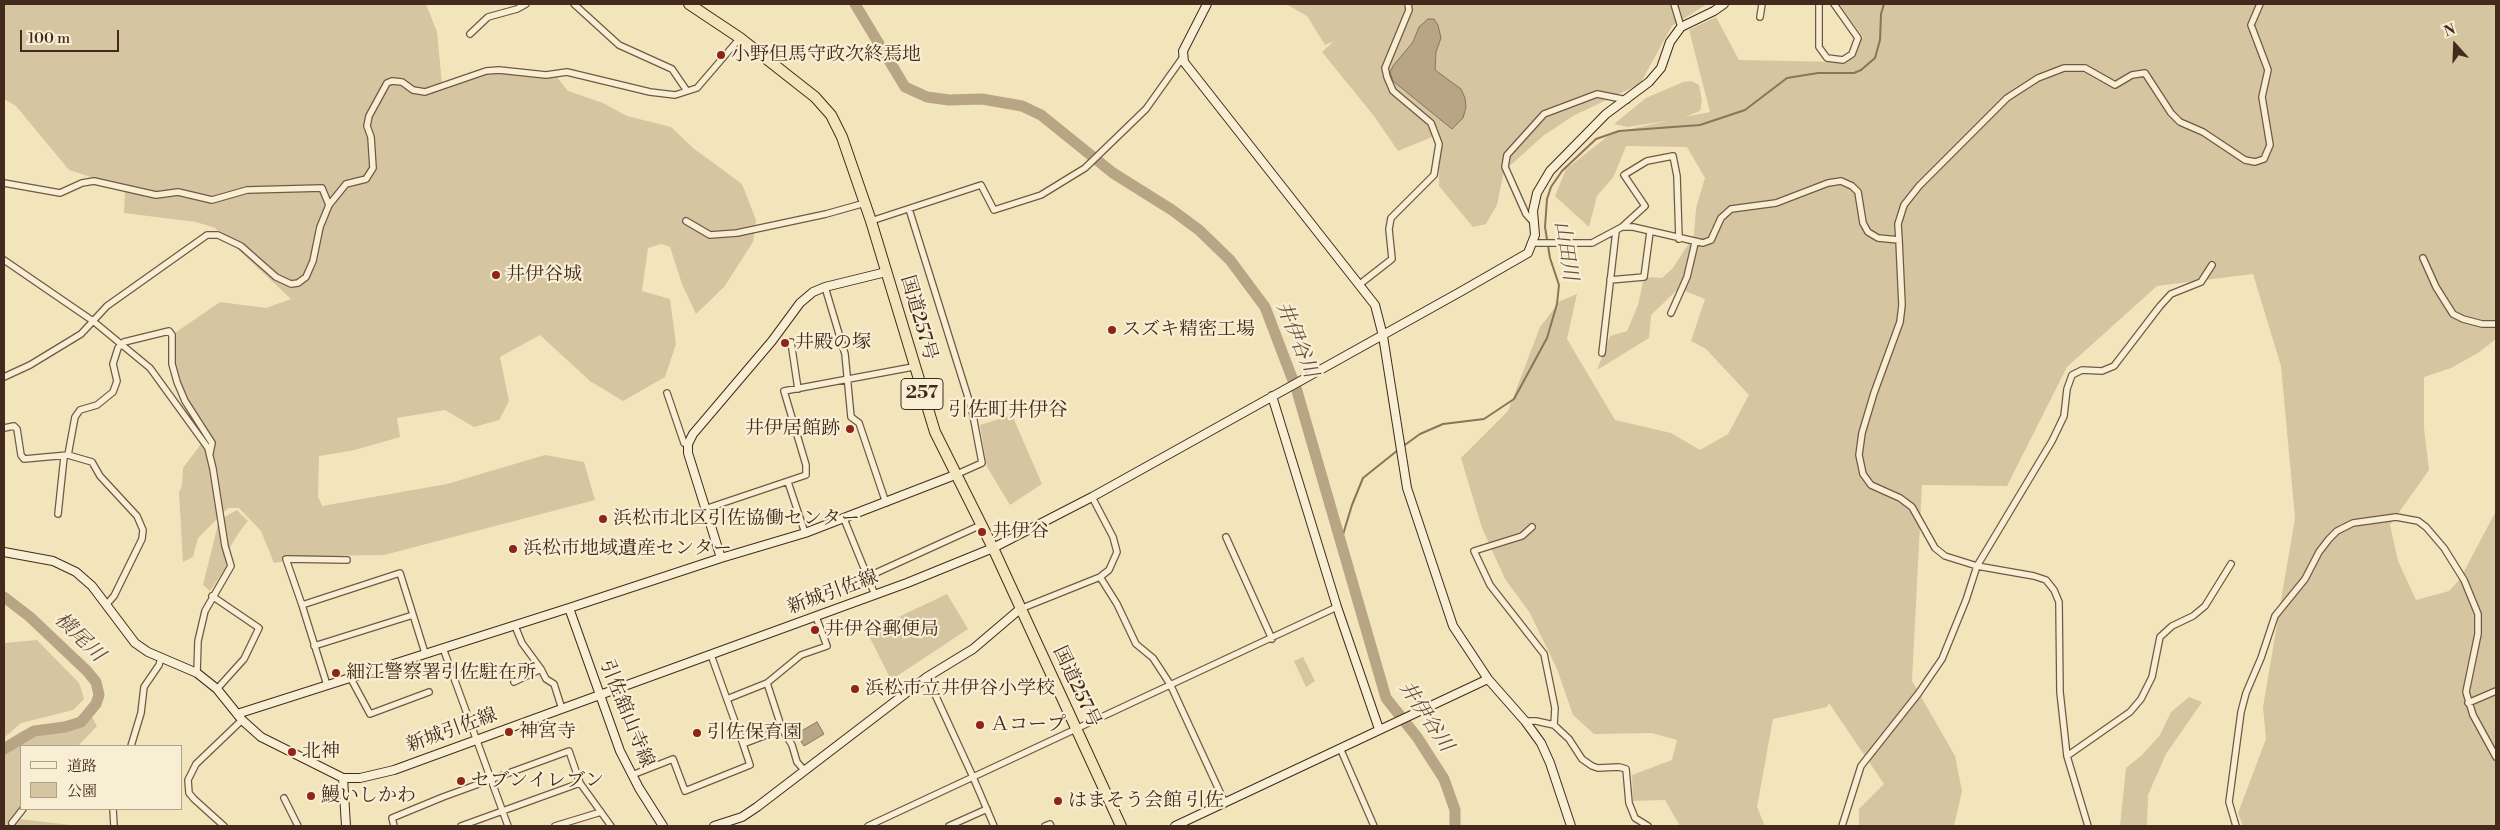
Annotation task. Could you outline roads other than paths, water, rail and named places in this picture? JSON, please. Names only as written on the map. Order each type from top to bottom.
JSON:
[{"type":"highway","name":"国道257号","points":[[689,4],[740,38],[815,97],[831,115],[842,137],[871,221],[913,367],[935,432],[993,548],[1121,826]]},
{"type":"street","points":[[470,34],[476,26],[488,17],[517,9],[526,4]]},
{"type":"street","points":[[574,4],[618,44],[672,69],[688,91]]},
{"type":"street","points":[[1207,4],[1183,52],[1184,62],[1375,305],[1383,336],[1407,488],[1415,517],[1453,626],[1488,679],[1526,721],[1541,743],[1550,762],[1571,826]]},
{"type":"street","points":[[1360,284],[1392,259],[1389,229],[1391,218],[1434,175],[1439,144],[1431,123],[1393,90],[1387,77],[1386,68],[1410,10],[1408,4]]},
{"type":"street","points":[[1674,4],[1681,27]]},
{"type":"street","points":[[1679,239],[1678,176],[1673,156],[1647,161],[1624,175],[1645,206],[1622,227],[1592,243],[1536,243],[1533,211],[1537,192],[1550,171],[1606,114],[1649,82],[1661,68],[1670,42],[1681,27],[1724,4]]},
{"type":"street","points":[[1760,17],[1762,4]]},
{"type":"street","points":[[1819,4],[1819,47],[1827,58],[1843,60],[1852,54],[1858,38],[1834,4]]},
{"type":"street","points":[[2088,826],[2067,756],[2060,692],[2059,602],[2054,590],[2046,580],[1959,562],[1935,548],[1912,507],[1900,498],[1871,485],[1863,474],[1859,455],[1862,433],[1874,393],[1900,322],[1902,305],[1898,224],[1904,205],[1919,186],[2007,98],[2038,78],[2064,68],[2085,68],[2115,85],[2132,75],[2145,73],[2171,113],[2180,122],[2203,132],[2245,160],[2255,162],[2264,159],[2270,145],[2262,97],[2268,70],[2251,25],[2260,4]]},
{"type":"street","points":[[4,377],[30,365],[81,334],[107,306],[207,235],[218,235],[241,246],[276,278],[290,284],[298,283],[306,277],[313,261],[320,227],[329,205],[346,184],[366,179],[373,168],[372,137],[367,126],[369,116],[387,84],[392,81],[402,82],[413,90],[425,92],[486,71],[499,70],[546,75],[567,72],[650,92],[675,95],[701,84],[740,38]]},
{"type":"street","points":[[871,221],[981,185],[994,210],[1042,195],[1085,168],[1146,109],[1183,57]]},
{"type":"street","points":[[1535,224],[1526,214],[1505,166],[1507,155],[1544,114],[1597,94],[1627,100]]},
{"type":"street","points":[[4,183],[60,193],[82,183],[94,181],[156,195],[178,192],[212,200],[247,190],[322,188],[329,205]]},
{"type":"street","points":[[1622,227],[1703,244],[1710,240],[1720,218],[1731,209],[1776,203],[1828,183],[1841,181],[1852,186],[1858,192],[1863,223],[1868,232],[1878,238],[1899,240]]},
{"type":"street","points":[[686,221],[710,236],[737,233],[826,214],[864,203]]},
{"type":"street","points":[[224,826],[189,793],[188,780],[196,764],[239,717],[350,677],[515,626],[721,558],[805,533],[886,503],[982,463],[972,410],[909,209]]},
{"type":"street","points":[[1602,352],[1616,230]]},
{"type":"street","points":[[1610,280],[1644,277],[1650,232]]},
{"type":"street","name":"新城引佐線","points":[[343,778],[360,778],[381,774],[816,617],[993,548],[1092,497],[1383,336],[1528,253],[1536,243]]},
{"type":"street","points":[[1672,313],[1687,277],[1695,243]]},
{"type":"street","points":[[2423,258],[2436,287],[2453,314],[2476,323],[2496,324]]},
{"type":"street","points":[[4,260],[93,321],[150,368],[208,448],[225,546],[231,566],[212,596],[200,627],[197,673]]},
{"type":"street","points":[[1842,826],[1861,766],[1918,694],[1942,660],[1977,566],[2052,441],[2064,416],[2067,389],[2072,375],[2082,370],[2102,371],[2114,366],[2171,294],[2201,282],[2212,265]]},
{"type":"street","points":[[721,558],[688,453],[688,446],[693,434],[772,341],[800,303],[813,292],[825,286],[886,272]]},
{"type":"street","points":[[825,286],[845,354],[851,417],[860,423],[886,503]]},
{"type":"street","points":[[58,514],[66,456],[75,417],[79,411],[96,405],[114,392],[117,381],[113,364],[114,355],[122,344],[169,332],[172,335],[172,364],[177,382],[185,401],[212,443],[210,455]]},
{"type":"street","points":[[791,342],[798,388]]},
{"type":"street","points":[[705,509],[788,482],[806,474],[806,464],[784,391],[913,367]]},
{"type":"street","points":[[667,392],[684,443],[688,446]]},
{"type":"street","points":[[1272,396],[1337,607],[1382,728]]},
{"type":"street","points":[[4,428],[14,426],[17,429],[21,455],[24,459],[66,456],[92,462],[100,476],[137,516],[143,530],[142,539],[114,596],[106,605]]},
{"type":"street","points":[[788,482],[805,533]]},
{"type":"street","points":[[714,826],[742,816],[927,677],[973,649],[1020,609],[1100,577],[1109,570],[1117,552],[1113,537],[1092,497]]},
{"type":"street","points":[[2236,826],[2229,802],[2230,785],[2246,693],[2262,658],[2276,616],[2305,579],[2319,552],[2337,531],[2346,526],[2378,518],[2410,518],[2426,527],[2444,548],[2464,580],[2478,614],[2478,634],[2466,692],[2468,703],[2496,757]]},
{"type":"street","points":[[844,519],[875,595]]},
{"type":"street","points":[[868,577],[981,526]]},
{"type":"street","points":[[1532,526],[1522,536],[1474,551],[1490,585],[1544,654],[1556,708],[1554,725]]},
{"type":"street","points":[[1226,537],[1272,639]]},
{"type":"street","points":[[4,552],[53,560],[76,572],[92,586],[135,643],[161,658],[197,673],[217,689],[239,717],[261,737],[343,778],[346,826]]},
{"type":"street","points":[[327,685],[286,559],[347,560]]},
{"type":"street","points":[[2067,756],[2130,712],[2141,698],[2152,677],[2160,637],[2172,626],[2193,616],[2205,606],[2231,564]]},
{"type":"street","points":[[302,605],[400,574],[425,653]]},
{"type":"street","points":[[1100,577],[1117,604],[1136,644],[1153,658],[1170,684],[1225,803]]},
{"type":"street","points":[[212,596],[259,628],[244,659],[217,689]]},
{"type":"street","points":[[868,826],[1337,607]]},
{"type":"street","name":"引佐舘山寺線","points":[[569,608],[620,751],[632,775],[663,826]]},
{"type":"street","points":[[314,646],[413,615]]},
{"type":"street","points":[[727,700],[767,683],[801,655],[828,646],[816,617]]},
{"type":"street","points":[[515,626],[522,643],[546,678],[554,684],[562,709]]},
{"type":"street","points":[[442,648],[478,739],[508,826]]},
{"type":"street","points":[[632,775],[673,758],[685,791],[750,765],[711,655]]},
{"type":"street","points":[[131,745],[141,713],[144,687],[159,665],[161,658]]},
{"type":"street","points":[[514,682],[540,669]]},
{"type":"street","points":[[350,677],[370,714],[429,692]]},
{"type":"street","points":[[927,677],[994,826]]},
{"type":"street","points":[[1175,826],[1488,679]]},
{"type":"street","points":[[767,683],[782,729],[792,745],[797,762],[804,770]]},
{"type":"street","points":[[2468,703],[2496,691]]},
{"type":"street","points":[[1526,721],[1554,725],[1569,739],[1577,753],[1587,764],[1598,768],[1619,766],[1626,769],[1629,803],[1636,818],[1648,826]]},
{"type":"street","points":[[743,744],[782,729]]},
{"type":"street","points":[[1340,748],[1374,826]]},
{"type":"street","points":[[394,826],[392,818],[443,796],[569,751],[580,783],[610,826]]},
{"type":"street","points":[[461,826],[580,783]]},
{"type":"street","points":[[284,798],[298,826]]},
{"type":"street","points":[[948,826],[987,809]]},
{"type":"street","points":[[12,823],[22,810]]},
{"type":"street","points":[[113,810],[114,826]]},
{"type":"street","points":[[556,826],[602,812]]},
{"type":"street","points":[[1045,826],[1050,824],[1051,826]]},
{"type":"waterway","name":"井伊谷川","points":[[855,4],[905,87],[927,97],[949,100],[982,99],[1022,106],[1041,115],[1113,173],[1172,210],[1199,230],[1230,260],[1265,307],[1297,391],[1386,698],[1417,737],[1444,779],[1455,810],[1455,826]]},
{"type":"waterway","name":"山田川","points":[[1402,447],[1420,434],[1443,424],[1484,419],[1514,399],[1547,338],[1557,304],[1559,285],[1550,258],[1545,227],[1547,199],[1551,187],[1562,171],[1596,139],[1619,131],[1700,125],[1745,110],[1787,78],[1818,73],[1854,73],[1861,70],[1875,58],[1880,40],[1881,14],[1884,4]]},
{"type":"waterway","name":"山田川","points":[[1341,541],[1363,478],[1398,450]]},
{"type":"waterway","name":"横尾川","points":[[4,597],[30,617],[87,671],[96,682],[99,695],[96,704],[81,722],[65,727],[34,731],[4,749]]},
{"type":"place","name":"小野但馬守政次終焉地","points":[[721,55]]},
{"type":"place","name":"井伊谷城","points":[[496,275]]},
{"type":"place","name":"スズキ精密工場","points":[[1112,330]]},
{"type":"place","name":"井殿の塚","points":[[785,343]]},
{"type":"place","name":"井伊居館跡","points":[[850,429]]},
{"type":"place","name":"浜松市北区引佐協働センター","points":[[603,519]]},
{"type":"place","name":"井伊谷","points":[[982,532]]},
{"type":"place","name":"浜松市地域遺産センター","points":[[513,549]]},
{"type":"place","name":"井伊谷郵便局","points":[[815,630]]},
{"type":"place","name":"細江警察署引佐駐在所","points":[[336,673]]},
{"type":"place","name":"浜松市立井伊谷小学校","points":[[855,689]]},
{"type":"place","name":"Ａコープ","points":[[980,725]]},
{"type":"place","name":"神宮寺","points":[[509,732]]},
{"type":"place","name":"引佐保育園","points":[[697,733]]},
{"type":"place","name":"北神","points":[[292,752]]},
{"type":"place","name":"セブンイレブン","points":[[461,781]]},
{"type":"place","name":"鰻いしかわ","points":[[311,796]]},
{"type":"place","name":"はまそう会館 引佐","points":[[1058,801]]},
{"type":"district","name":"引佐町井伊谷","points":[[1008,411]]}]
